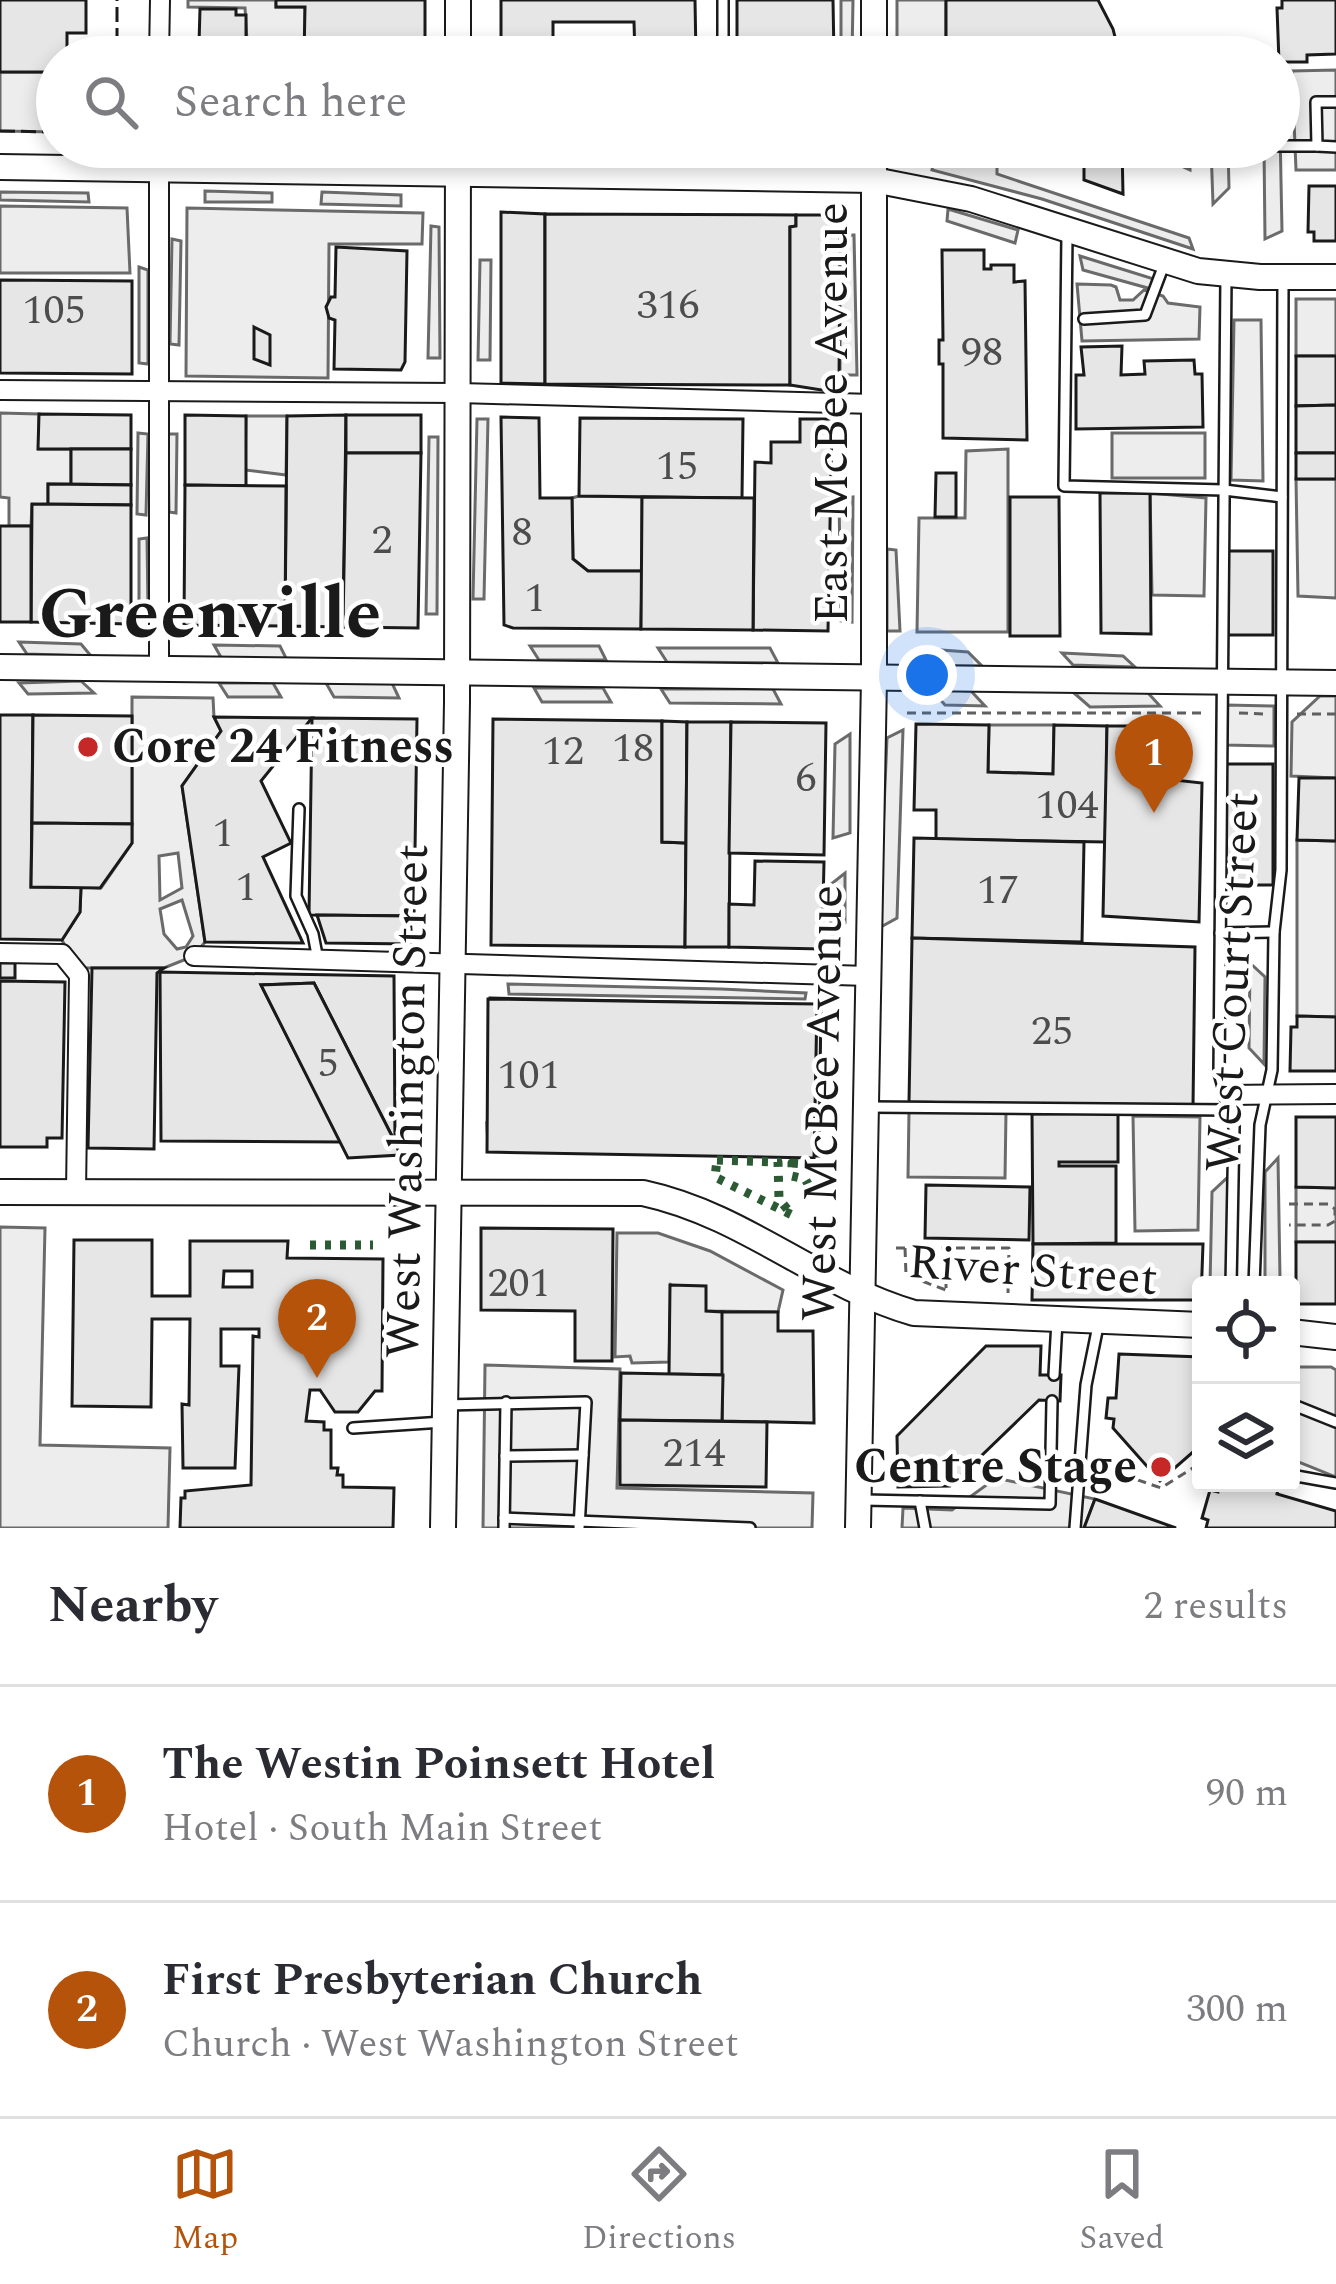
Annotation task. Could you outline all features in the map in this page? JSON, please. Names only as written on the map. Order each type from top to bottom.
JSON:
[{"type":"street","points":[[159,36],[160,0]]},
{"type":"street","points":[[458,0],[458,36]]},
{"type":"street","points":[[874,0],[874,36]]},
{"type":"street","points":[[0,167],[36,165]]},
{"type":"street","points":[[159,168],[159,668]]},
{"type":"street","name":"West Washington Street","points":[[443,1528],[457,675],[458,168]]},
{"type":"street","points":[[592,168],[874,180],[971,199],[1165,262],[1226,276],[1336,277]]},
{"type":"street","name":"East McBee Avenue","points":[[874,168],[874,679]]},
{"type":"street","points":[[0,391],[458,393],[874,404]]},
{"type":"street","points":[[0,667],[1336,683]]},
{"type":"street","name":"West McBee Avenue","points":[[857,1528],[874,679]]},
{"type":"street","points":[[0,953],[62,954],[79,975],[76,1192]]},
{"type":"street","points":[[194,956],[868,976]]},
{"type":"street","points":[[1229,1102],[1270,1094],[1336,1094]]},
{"type":"street","name":"River Street","points":[[0,1192],[643,1193],[730,1221],[862,1292],[914,1313],[1192,1324]]},
{"type":"street","points":[[1300,1333],[1336,1337]]},
{"type":"lane","points":[[723,0],[723,36]]},
{"type":"lane","points":[[1316,146],[1316,102],[1336,102]]},
{"type":"lane","points":[[1300,146],[1336,147]]},
{"type":"lane","points":[[725,168],[725,177]]},
{"type":"lane","points":[[1067,230],[1064,486],[1282,496]]},
{"type":"lane","points":[[1084,319],[1145,315],[1165,262]]},
{"type":"lane","name":"West Court Street","points":[[1226,276],[1220,1073],[1234,1126],[1231,1276]]},
{"type":"lane","name":"West Court Street","points":[[1254,1276],[1260,1125],[1270,1094],[1274,932],[1281,870],[1283,276]]},
{"type":"lane","points":[[299,809],[296,896],[313,934],[318,960]]},
{"type":"lane","points":[[1220,933],[1274,932]]},
{"type":"lane","points":[[866,1107],[1229,1102]]},
{"type":"lane","points":[[1054,1375],[1057,1319]]},
{"type":"lane","points":[[1075,1528],[1086,1384],[1099,1321]]},
{"type":"lane","points":[[1050,1504],[1052,1400]]},
{"type":"lane","points":[[506,1402],[504,1523],[750,1528]]},
{"type":"lane","points":[[353,1428],[506,1402],[586,1402],[579,1525]]},
{"type":"lane","points":[[1300,1407],[1336,1421]]},
{"type":"lane","points":[[506,1456],[583,1454]]},
{"type":"lane","points":[[1300,1477],[1336,1483]]},
{"type":"lane","points":[[858,1500],[1076,1505]]},
{"type":"lane","points":[[920,1501],[926,1528]]},
{"type":"path","points":[[907,713],[1274,714]]},
{"type":"path","points":[[1295,714],[1336,714]]},
{"type":"path","points":[[1289,1204],[1328,1204],[1335,1209],[1335,1221],[1328,1226],[1289,1226]]},
{"type":"path","points":[[896,1248],[1009,1248],[1008,1294],[998,1294]]},
{"type":"path","points":[[904,1248],[906,1275],[949,1291],[946,1248]]},
{"type":"path","points":[[1080,1457],[1161,1488],[1192,1469]]},
{"type":"shaded area","points":[[188,0],[276,0],[276,7],[305,7],[305,36],[247,36],[245,8],[188,7]]},
{"type":"shaded area","points":[[841,0],[853,0],[852,36],[841,36]]},
{"type":"shaded area","points":[[897,0],[946,0],[946,36],[897,36]]},
{"type":"shaded area","points":[[1336,70],[1336,170],[1296,170],[1300,168],[1300,71]]},
{"type":"shaded area","points":[[0,72],[36,72],[36,132],[0,131]]},
{"type":"shaded area","points":[[997,168],[997,174],[1189,238],[1193,249],[1042,199],[932,170]]},
{"type":"shaded area","points":[[1212,168],[1229,168],[1229,188],[1213,204]]},
{"type":"shaded area","points":[[1264,168],[1281,168],[1282,231],[1265,239]]},
{"type":"shaded area","points":[[205,191],[272,193],[272,202],[205,202]]},
{"type":"shaded area","points":[[0,192],[88,193],[89,202],[0,200]]},
{"type":"shaded area","points":[[322,192],[401,195],[401,206],[321,204]]},
{"type":"shaded area","points":[[0,206],[127,208],[130,273],[0,273]]},
{"type":"shaded area","points":[[187,208],[423,213],[422,244],[329,244],[328,378],[186,376]]},
{"type":"shaded area","points":[[948,209],[1018,230],[1015,243],[947,221]]},
{"type":"shaded area","points":[[431,226],[439,227],[440,358],[428,358]]},
{"type":"shaded area","points":[[840,235],[854,235],[857,375],[840,375]]},
{"type":"shaded area","points":[[172,239],[181,241],[179,345],[170,344]]},
{"type":"shaded area","points":[[1080,256],[1157,280],[1155,290],[1083,270]]},
{"type":"shaded area","points":[[480,260],[491,260],[490,360],[478,360]]},
{"type":"shaded area","points":[[139,267],[148,270],[148,364],[139,363]]},
{"type":"shaded area","points":[[1077,284],[1111,285],[1120,300],[1133,300],[1144,290],[1163,296],[1168,303],[1200,307],[1199,339],[1082,341]]},
{"type":"shaded area","points":[[1296,299],[1336,299],[1336,356],[1296,356]]},
{"type":"shaded area","points":[[1234,320],[1261,320],[1263,481],[1231,480]]},
{"type":"shaded area","points":[[0,413],[39,414],[39,449],[71,449],[71,484],[48,484],[48,504],[32,505],[31,526],[9,526],[9,498],[0,497]]},
{"type":"shaded area","points":[[246,416],[287,416],[286,475],[245,470]]},
{"type":"shaded area","points":[[477,419],[488,419],[484,599],[473,599]]},
{"type":"shaded area","points":[[138,433],[148,434],[146,515],[137,514]]},
{"type":"shaded area","points":[[1112,433],[1205,433],[1205,478],[1112,478]]},
{"type":"shaded area","points":[[168,434],[177,434],[176,513],[169,512]]},
{"type":"shaded area","points":[[429,437],[438,437],[437,614],[426,614]]},
{"type":"shaded area","points":[[1008,449],[1008,632],[917,632],[919,518],[965,518],[966,451]]},
{"type":"shaded area","points":[[1296,479],[1336,479],[1336,598],[1298,596]]},
{"type":"shaded area","points":[[1150,493],[1206,498],[1204,596],[1152,595]]},
{"type":"shaded area","points":[[642,497],[642,571],[588,571],[573,559],[572,498]]},
{"type":"shaded area","points":[[853,497],[852,622],[841,621],[839,499]]},
{"type":"shaded area","points":[[147,538],[148,609],[139,606],[139,539]]},
{"type":"shaded area","points":[[887,549],[896,550],[900,631],[887,631]]},
{"type":"shaded area","points":[[19,642],[81,644],[91,656],[27,654]]},
{"type":"shaded area","points":[[214,645],[280,646],[287,660],[222,659]]},
{"type":"shaded area","points":[[530,646],[599,646],[606,660],[539,660]]},
{"type":"shaded area","points":[[658,648],[770,648],[778,663],[667,662]]},
{"type":"shaded area","points":[[928,649],[968,652],[982,666],[942,666]]},
{"type":"shaded area","points":[[1062,653],[1123,656],[1135,667],[1073,665]]},
{"type":"shaded area","points":[[81,681],[94,693],[28,694],[19,683]]},
{"type":"shaded area","points":[[219,683],[273,683],[281,697],[228,697]]},
{"type":"shaded area","points":[[326,683],[392,683],[399,698],[334,697]]},
{"type":"shaded area","points":[[534,688],[603,688],[611,702],[542,702]]},
{"type":"shaded area","points":[[661,689],[773,689],[781,704],[670,703]]},
{"type":"shaded area","points":[[931,689],[971,691],[985,706],[945,705]]},
{"type":"shaded area","points":[[1074,693],[1148,693],[1160,706],[1090,707]]},
{"type":"shaded area","points":[[1320,696],[1336,696],[1336,778],[1291,776],[1292,722]]},
{"type":"shaded area","points":[[132,697],[213,698],[221,731],[182,786],[205,942],[194,956],[164,968],[77,968],[62,940],[80,912],[81,887],[101,888],[132,843]],"holes":[[[178,853],[182,888],[160,900],[159,856]],[[182,900],[193,936],[186,947],[177,949],[164,934],[160,909]]]},
{"type":"shaded area","points":[[1226,705],[1274,706],[1274,746],[1225,745]]},
{"type":"shaded area","points":[[1172,722],[1176,759],[1160,772],[1156,737]]},
{"type":"shaded area","points":[[989,725],[1054,725],[1053,774],[988,772]]},
{"type":"shaded area","points":[[903,730],[897,918],[879,928],[887,738]]},
{"type":"shaded area","points":[[850,734],[850,833],[833,838],[835,744]]},
{"type":"shaded area","points":[[1297,840],[1336,841],[1336,1017],[1297,1016]]},
{"type":"shaded area","points":[[845,873],[845,923],[831,937],[830,885]]},
{"type":"shaded area","points":[[1250,963],[1265,977],[1264,1064],[1249,1048]]},
{"type":"shaded area","points":[[508,984],[806,993],[805,999],[509,994]]},
{"type":"shaded area","points":[[909,1111],[1006,1112],[1005,1178],[908,1177]]},
{"type":"shaded area","points":[[1133,1116],[1200,1117],[1198,1230],[1135,1231]]},
{"type":"shaded area","points":[[1278,1158],[1280,1276],[1265,1276],[1265,1172]]},
{"type":"shaded area","points":[[1228,1177],[1230,1276],[1210,1276],[1212,1192]]},
{"type":"shaded area","points":[[1296,1187],[1336,1188],[1336,1242],[1296,1242]]},
{"type":"shaded area","points":[[0,1227],[45,1228],[40,1445],[170,1448],[168,1528],[0,1528]]},
{"type":"shaded area","points":[[617,1233],[658,1233],[710,1251],[783,1290],[778,1312],[706,1311],[671,1285],[669,1362],[632,1363],[630,1356],[615,1357]]},
{"type":"shaded area","points":[[485,1365],[620,1369],[617,1488],[813,1493],[812,1528],[483,1528]]},
{"type":"shaded area","points":[[1300,1367],[1336,1370],[1336,1477],[1300,1463]]},
{"type":"shaded area","points":[[996,1478],[1095,1499],[1084,1528],[902,1528],[903,1508],[952,1510]]},
{"type":"building","points":[[0,0],[86,0],[86,33],[36,36],[36,72],[0,72]]},
{"type":"building","points":[[276,0],[425,0],[425,36],[304,36],[305,7],[276,7]]},
{"type":"building","points":[[501,0],[695,0],[696,36],[634,36],[634,22],[553,22],[553,36],[501,36]]},
{"type":"building","points":[[737,0],[833,0],[834,36],[737,36]]},
{"type":"building","points":[[946,0],[1098,0],[1115,36],[946,36]]},
{"type":"building","points":[[1282,0],[1336,0],[1336,54],[1307,55],[1307,62],[1300,62],[1300,36],[1278,36],[1277,8],[1282,8]]},
{"type":"building","points":[[200,9],[236,9],[236,15],[246,15],[246,36],[199,36]]},
{"type":"building","points":[[1084,168],[1122,168],[1123,194],[1084,180]]},
{"type":"building","points":[[1309,186],[1336,186],[1336,241],[1314,241],[1314,232],[1308,232]]},
{"type":"building","points":[[501,212],[545,214],[545,384],[501,383]]},
{"type":"building","points":[[545,214],[796,215],[796,226],[790,227],[790,385],[545,384]]},
{"type":"building","points":[[796,215],[840,215],[839,390],[834,392],[790,385],[790,227],[796,226]]},
{"type":"building","points":[[336,247],[407,251],[401,370],[334,369],[335,320],[329,318],[326,307],[335,297]]},
{"type":"building","points":[[942,250],[984,250],[984,269],[1014,265],[1014,282],[1025,281],[1027,440],[943,438],[943,364],[939,364]]},
{"type":"building","points":[[0,280],[132,281],[132,374],[0,373]]},
{"type":"building","points":[[254,327],[270,335],[270,365],[254,359]]},
{"type":"building","points":[[1122,346],[1121,375],[1145,374],[1144,361],[1194,360],[1195,374],[1202,374],[1203,427],[1076,429],[1076,375],[1084,375],[1081,347]]},
{"type":"building","points":[[1296,356],[1336,356],[1336,405],[1296,406]]},
{"type":"building","points":[[1336,405],[1336,453],[1296,453],[1296,406]]},
{"type":"building","points":[[39,414],[131,415],[131,449],[38,449]]},
{"type":"building","points":[[185,415],[246,416],[246,486],[185,485]]},
{"type":"building","points":[[346,415],[343,627],[285,626],[287,416]]},
{"type":"building","points":[[346,415],[421,415],[421,453],[346,453]]},
{"type":"building","points":[[501,417],[539,418],[540,498],[572,498],[573,559],[588,571],[642,571],[641,629],[504,625]]},
{"type":"building","points":[[580,418],[743,419],[742,498],[579,496]]},
{"type":"building","points":[[800,419],[832,419],[828,631],[753,630],[755,462],[771,463],[771,442],[800,442]]},
{"type":"building","points":[[71,449],[131,449],[131,485],[71,484]]},
{"type":"building","points":[[346,453],[421,453],[418,628],[343,627]]},
{"type":"building","points":[[1296,453],[1336,453],[1336,479],[1296,479]]},
{"type":"building","points":[[936,473],[956,473],[956,517],[935,517]]},
{"type":"building","points":[[48,484],[131,485],[131,505],[48,504]]},
{"type":"building","points":[[185,485],[286,486],[285,626],[184,625]]},
{"type":"building","points":[[1100,493],[1150,493],[1151,634],[1101,633]]},
{"type":"building","points":[[642,497],[754,498],[753,630],[641,629]]},
{"type":"building","points":[[1010,497],[1059,497],[1060,636],[1010,636]]},
{"type":"building","points":[[32,504],[131,505],[131,624],[31,622]]},
{"type":"building","points":[[0,526],[31,526],[31,622],[0,622]]},
{"type":"building","points":[[1228,551],[1273,551],[1273,635],[1228,635]]},
{"type":"building","points":[[0,715],[33,715],[31,887],[81,887],[80,912],[62,940],[0,939]]},
{"type":"building","points":[[33,715],[132,716],[132,824],[32,823]]},
{"type":"building","points":[[214,717],[312,718],[261,781],[291,843],[263,857],[303,943],[205,942],[182,786],[221,731]]},
{"type":"building","points":[[312,718],[417,719],[414,916],[309,915]]},
{"type":"building","points":[[493,719],[662,721],[662,842],[686,843],[685,947],[491,945]]},
{"type":"building","points":[[662,721],[687,722],[686,843],[662,842]]},
{"type":"building","points":[[687,722],[731,722],[729,947],[685,947]]},
{"type":"building","points":[[731,722],[826,723],[824,855],[729,853]]},
{"type":"building","points":[[916,724],[989,725],[988,772],[1053,774],[1054,725],[1107,726],[1106,842],[936,839],[936,810],[914,810]]},
{"type":"building","points":[[1107,726],[1153,726],[1156,778],[1202,783],[1199,922],[1103,916]]},
{"type":"building","points":[[1224,764],[1273,764],[1273,885],[1224,885]]},
{"type":"building","points":[[1299,778],[1336,778],[1336,841],[1297,840]]},
{"type":"building","points":[[32,823],[132,824],[132,843],[100,888],[31,887]]},
{"type":"building","points":[[914,838],[1084,842],[1082,942],[912,938]]},
{"type":"building","points":[[755,861],[824,862],[822,949],[729,947],[729,904],[754,905]]},
{"type":"building","points":[[317,915],[410,916],[412,944],[326,943]]},
{"type":"building","points":[[912,938],[1195,947],[1193,1107],[909,1102]]},
{"type":"building","points":[[0,963],[15,963],[15,978],[0,978]]},
{"type":"building","points":[[92,968],[164,968],[157,973],[154,1149],[88,1148]]},
{"type":"building","points":[[160,972],[394,976],[395,1142],[314,983],[261,985],[341,1142],[161,1141]]},
{"type":"building","points":[[0,981],[65,982],[62,1138],[47,1138],[47,1147],[0,1147]]},
{"type":"building","points":[[314,983],[400,1155],[348,1158],[261,985]]},
{"type":"building","points":[[490,998],[821,1005],[819,1156],[488,1151],[487,1122],[493,1110],[516,1104],[517,1047],[489,1047]]},
{"type":"building","points":[[488,999],[817,1004],[814,1158],[487,1152]]},
{"type":"building","points":[[1297,1016],[1336,1017],[1336,1071],[1290,1071],[1291,1027],[1297,1027]]},
{"type":"building","points":[[1118,1113],[1118,1162],[1059,1162],[1059,1166],[1116,1166],[1116,1243],[1033,1244],[1032,1114]]},
{"type":"building","points":[[1296,1117],[1336,1117],[1336,1188],[1296,1187]]},
{"type":"building","points":[[926,1185],[1030,1187],[1029,1240],[925,1238]]},
{"type":"building","points":[[481,1228],[613,1229],[612,1361],[575,1361],[575,1311],[481,1310]]},
{"type":"building","points":[[74,1240],[152,1240],[152,1296],[190,1296],[190,1241],[288,1241],[287,1258],[383,1259],[382,1391],[375,1391],[358,1412],[335,1412],[320,1390],[310,1390],[306,1421],[324,1422],[324,1430],[331,1430],[331,1468],[343,1475],[343,1487],[394,1488],[393,1528],[180,1528],[185,1491],[251,1485],[253,1336],[259,1337],[259,1329],[221,1329],[221,1366],[239,1366],[235,1468],[183,1468],[182,1404],[189,1405],[190,1319],[152,1319],[151,1407],[72,1406]],"holes":[[[224,1271],[252,1271],[252,1287],[223,1287]]]},
{"type":"building","points":[[1296,1242],[1336,1242],[1336,1304],[1300,1304],[1300,1276],[1296,1276]]},
{"type":"building","points":[[1033,1244],[1203,1244],[1202,1276],[1192,1276],[1192,1300],[1032,1300]]},
{"type":"building","points":[[670,1285],[706,1286],[706,1311],[723,1312],[723,1375],[669,1374]]},
{"type":"building","points":[[722,1312],[778,1312],[778,1331],[813,1331],[814,1423],[722,1421]]},
{"type":"building","points":[[986,1346],[1041,1346],[1040,1375],[1061,1375],[1060,1401],[1039,1400],[950,1486],[898,1487],[897,1436]]},
{"type":"building","points":[[1119,1354],[1192,1357],[1192,1453],[1160,1481],[1113,1428],[1114,1419],[1106,1418],[1108,1398],[1116,1398]]},
{"type":"building","points":[[621,1373],[723,1375],[722,1421],[620,1420]]},
{"type":"building","points":[[620,1420],[767,1422],[766,1487],[620,1485]]},
{"type":"building","points":[[1209,1492],[1277,1492],[1336,1511],[1336,1528],[1206,1528],[1208,1520],[1202,1518]]},
{"type":"building","points":[[1095,1499],[1176,1528],[1084,1528]]},
{"type":"hedge","points":[[717,1160],[778,1162],[779,1199],[792,1215],[715,1177],[717,1160]]},
{"type":"hedge","points":[[792,1163],[818,1165],[818,1188],[811,1189],[805,1179],[792,1176],[792,1163]]},
{"type":"hedge","points":[[310,1245],[373,1245]]},
{"type":"fence","points":[[117,0],[117,36]]},
{"type":"fence","points":[[0,131],[36,132]]},
{"type":"place","name":"Core 24 Fitness","points":[[88,747]]},
{"type":"place","name":"The Westin Poinsett Hotel","points":[[1154,813]]},
{"type":"place","name":"First Presbyterian Church","points":[[317,1378]]},
{"type":"place","name":"Centre Stage","points":[[1161,1467]]},
{"type":"district","name":"Greenville","points":[[210,615]]}]
